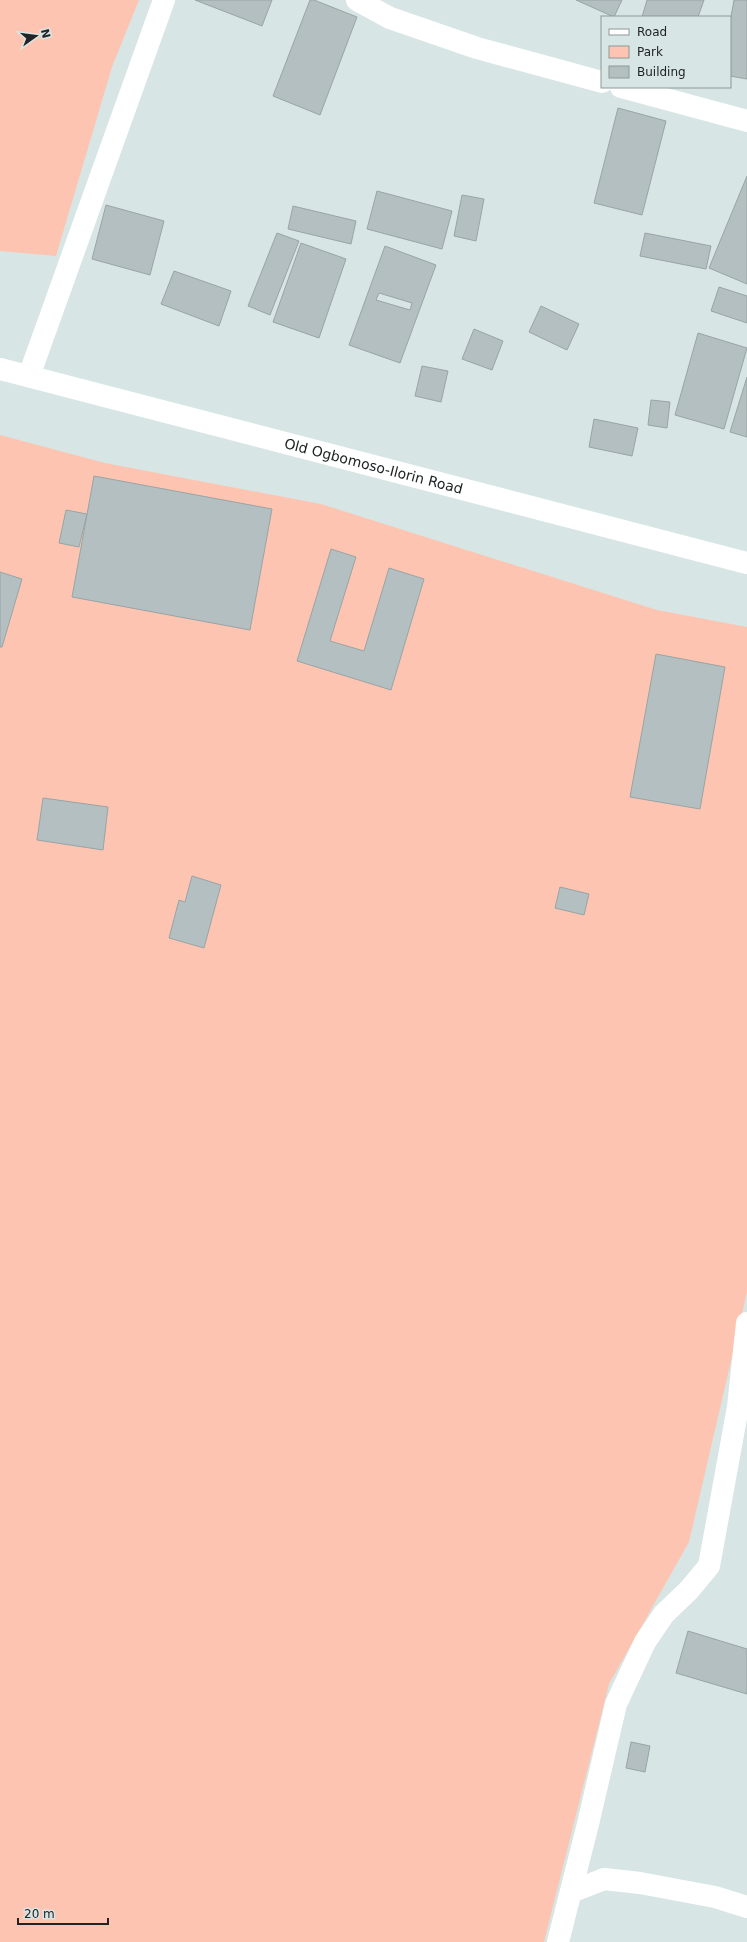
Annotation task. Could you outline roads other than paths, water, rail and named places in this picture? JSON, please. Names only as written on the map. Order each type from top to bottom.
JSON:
[{"type":"main road","points":[[29,376],[164,0]]},
{"type":"main road","points":[[357,0],[390,18],[477,48],[601,82]]},
{"type":"main road","points":[[625,88],[747,121]]},
{"type":"main road","name":"Old Ogbomoso-Ilorin Road","points":[[0,369],[747,563]]},
{"type":"main road","points":[[558,1942],[616,1704],[645,1642],[664,1614],[709,1566],[743,1410],[747,1323]]},
{"type":"main road","points":[[571,1892],[604,1879],[640,1883],[715,1897],[747,1907]]}]
